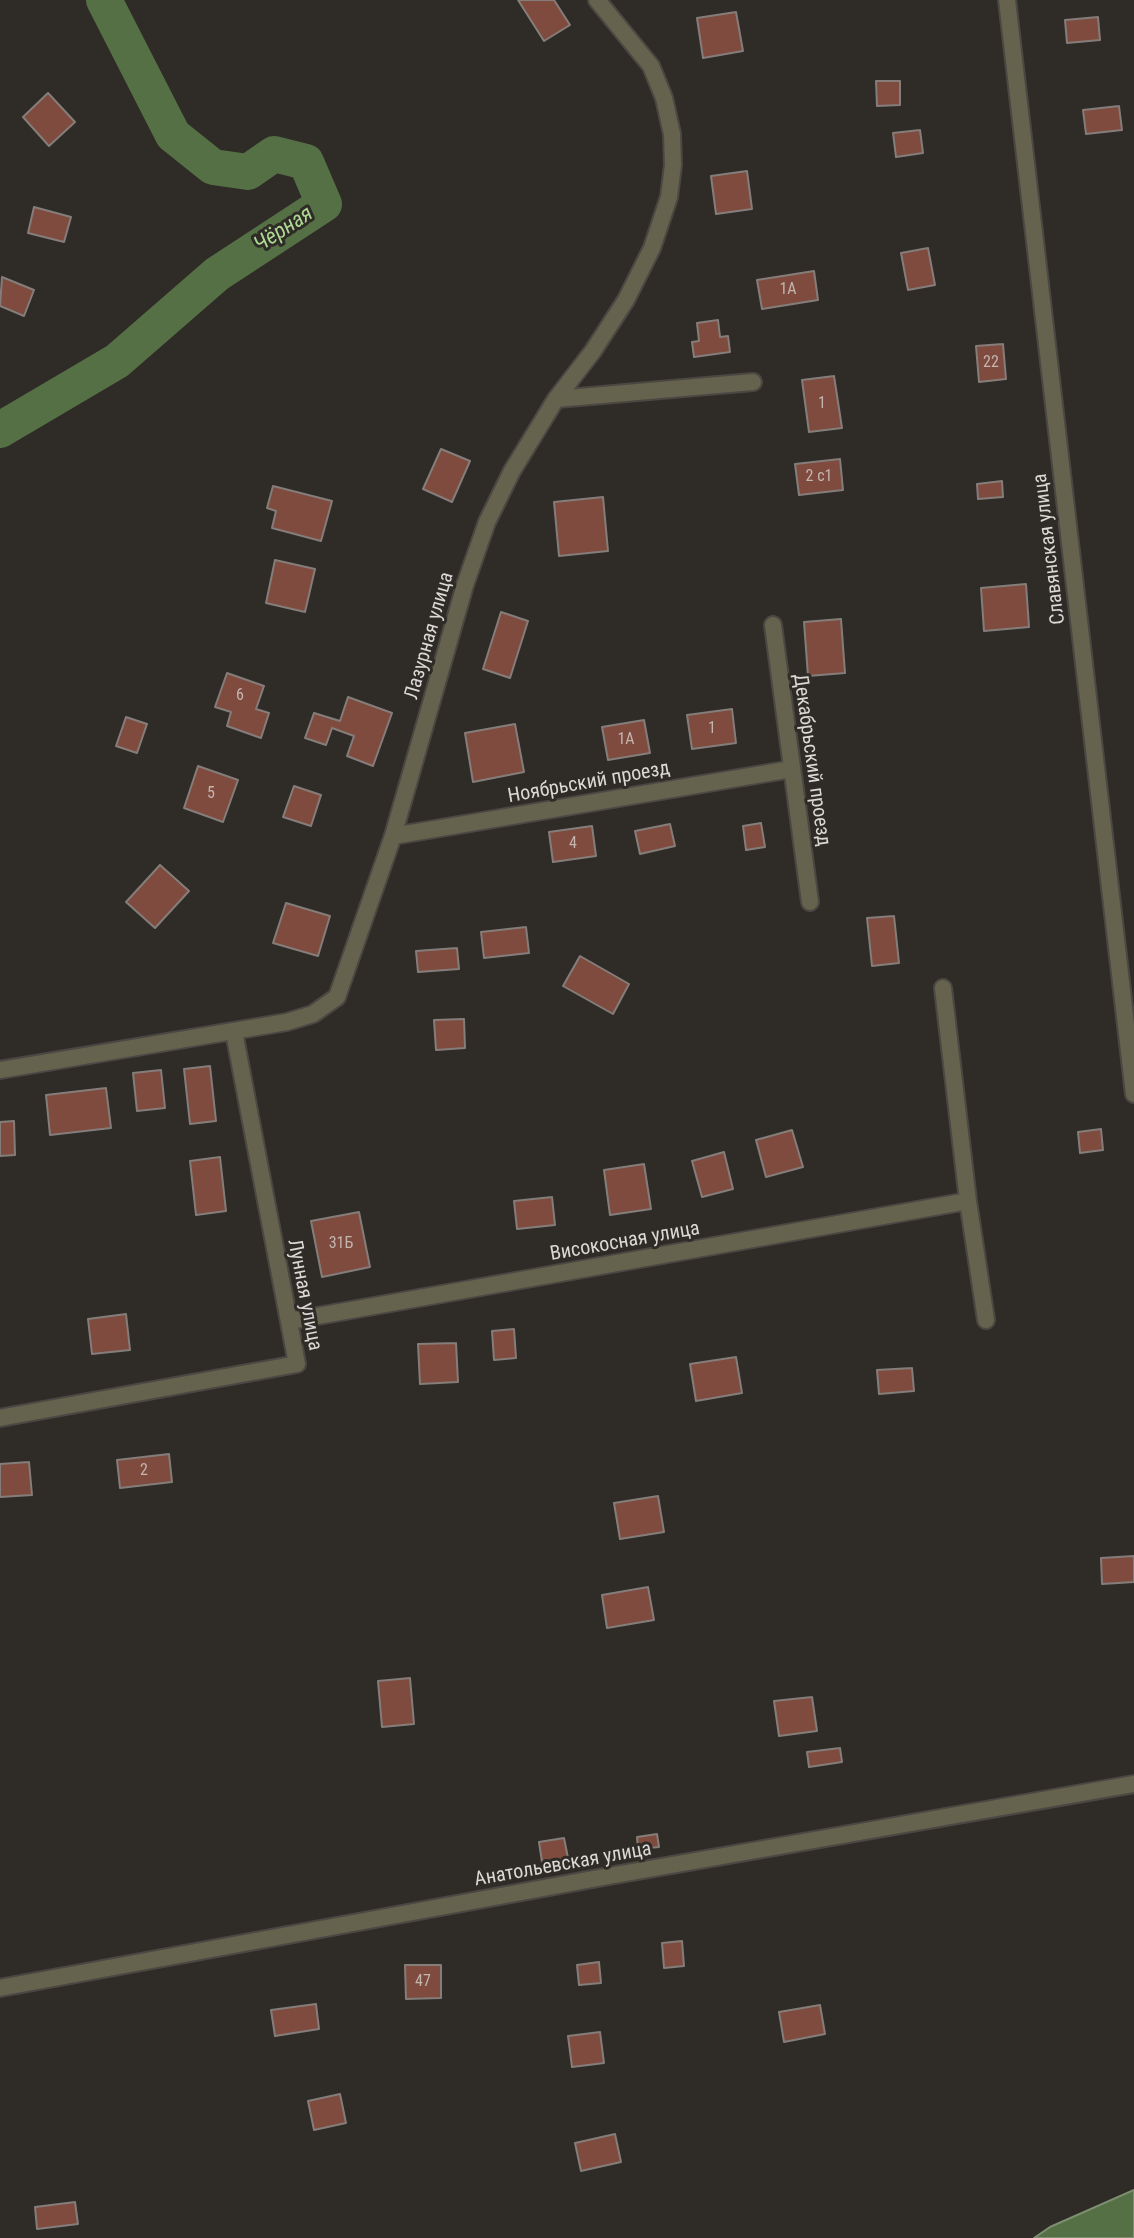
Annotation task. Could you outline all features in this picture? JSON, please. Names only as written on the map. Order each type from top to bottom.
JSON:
[{"type":"street","name":"Лазурная улица","points":[[0,1070],[234,1032],[313,1014],[337,997],[393,836],[465,585],[487,522],[512,471],[556,399],[593,351],[639,274],[652,248],[669,197],[673,165],[672,134],[664,98],[651,66],[597,0]]},
{"type":"street","name":"Славянская улица","points":[[1007,0],[1134,1094]]},
{"type":"street","points":[[556,399],[753,382]]},
{"type":"street","name":"Декабрьский проезд","points":[[773,625],[810,902]]},
{"type":"street","name":"Ноябрьский проезд","points":[[393,836],[792,769]]},
{"type":"street","points":[[943,988],[968,1201],[986,1320]]},
{"type":"street","name":"Лунная улица","points":[[0,1418],[297,1364],[234,1032]]},
{"type":"street","name":"Високосная улица","points":[[289,1321],[968,1201]]},
{"type":"street","name":"Анатольевская улица","points":[[0,1988],[1134,1784]]},
{"type":"shaded area","points":[[1134,2190],[1134,2238],[1034,2238],[1050,2227]]},
{"type":"building","points":[[518,0],[554,0],[570,25],[544,41]]},
{"type":"building","points":[[736,12],[743,51],[703,58],[697,18]]},
{"type":"building","points":[[1098,17],[1100,40],[1067,43],[1065,20]]},
{"type":"building","points":[[876,81],[900,81],[900,105],[877,106]]},
{"type":"building","points":[[48,93],[75,122],[49,146],[23,117]]},
{"type":"building","points":[[1119,106],[1122,130],[1086,134],[1083,110]]},
{"type":"building","points":[[920,130],[923,153],[896,157],[893,133]]},
{"type":"building","points":[[747,171],[752,209],[716,214],[711,176]]},
{"type":"building","points":[[34,207],[71,217],[64,242],[28,233]]},
{"type":"building","points":[[928,248],[935,285],[908,290],[901,253]]},
{"type":"building","points":[[814,271],[818,300],[762,309],[757,280]]},
{"type":"building","points":[[2,277],[34,290],[24,316],[0,306]]},
{"type":"building","points":[[718,320],[720,337],[728,336],[730,352],[694,357],[692,342],[699,341],[697,323]]},
{"type":"building","points":[[1003,344],[1006,379],[979,382],[976,346]]},
{"type":"building","points":[[834,376],[842,428],[809,432],[802,380]]},
{"type":"building","points":[[441,449],[470,461],[452,502],[423,489]]},
{"type":"building","points":[[840,459],[843,490],[799,495],[795,464]]},
{"type":"building","points":[[1002,481],[1003,497],[978,499],[977,484]]},
{"type":"building","points":[[273,486],[332,501],[321,541],[272,528],[276,511],[267,508]]},
{"type":"building","points":[[603,497],[608,551],[559,556],[554,502]]},
{"type":"building","points":[[275,560],[315,569],[305,612],[266,603]]},
{"type":"building","points":[[1026,584],[1029,627],[984,631],[981,588]]},
{"type":"building","points":[[501,612],[528,621],[510,678],[483,669]]},
{"type":"building","points":[[841,619],[845,673],[808,676],[804,622]]},
{"type":"building","points":[[227,673],[264,686],[256,709],[269,713],[261,738],[227,726],[231,712],[215,707]]},
{"type":"building","points":[[348,697],[392,713],[373,766],[347,756],[354,736],[332,728],[326,745],[305,738],[314,713],[340,721]]},
{"type":"building","points":[[732,709],[736,743],[692,749],[687,715]]},
{"type":"building","points":[[126,717],[147,724],[137,753],[116,746]]},
{"type":"building","points":[[644,720],[650,753],[608,760],[602,727]]},
{"type":"building","points":[[515,724],[524,772],[473,782],[465,733]]},
{"type":"building","points":[[198,766],[238,780],[223,822],[184,808]]},
{"type":"building","points":[[294,786],[321,795],[311,826],[283,817]]},
{"type":"building","points":[[761,823],[765,847],[746,850],[743,826]]},
{"type":"building","points":[[670,824],[675,846],[640,854],[635,831]]},
{"type":"building","points":[[592,826],[596,856],[553,862],[549,832]]},
{"type":"building","points":[[160,865],[189,891],[155,928],[126,902]]},
{"type":"building","points":[[286,903],[330,916],[318,956],[273,943]]},
{"type":"building","points":[[894,916],[899,963],[872,966],[867,918]]},
{"type":"building","points":[[526,927],[529,953],[484,958],[481,932]]},
{"type":"building","points":[[457,948],[459,969],[418,972],[416,951]]},
{"type":"building","points":[[580,956],[629,984],[613,1014],[563,986]]},
{"type":"building","points":[[464,1019],[465,1048],[436,1050],[434,1020]]},
{"type":"building","points":[[210,1066],[216,1121],[190,1124],[184,1069]]},
{"type":"building","points":[[161,1070],[165,1108],[137,1111],[133,1073]]},
{"type":"building","points":[[106,1088],[111,1128],[50,1135],[46,1095]]},
{"type":"building","points":[[14,1121],[15,1155],[0,1156],[0,1122]]},
{"type":"building","points":[[1101,1129],[1103,1150],[1080,1153],[1078,1132]]},
{"type":"building","points":[[792,1130],[803,1167],[766,1177],[756,1140]]},
{"type":"building","points":[[724,1152],[733,1189],[702,1197],[692,1161]]},
{"type":"building","points":[[220,1157],[226,1211],[196,1215],[190,1161]]},
{"type":"building","points":[[644,1164],[651,1209],[610,1215],[604,1170]]},
{"type":"building","points":[[552,1197],[555,1225],[517,1229],[514,1201]]},
{"type":"building","points":[[359,1212],[370,1267],[322,1277],[311,1221]]},
{"type":"building","points":[[126,1314],[130,1350],[92,1354],[88,1319]]},
{"type":"building","points":[[514,1329],[516,1358],[494,1360],[492,1331]]},
{"type":"building","points":[[456,1343],[458,1382],[420,1384],[418,1344]]},
{"type":"building","points":[[736,1357],[742,1393],[696,1401],[690,1364]]},
{"type":"building","points":[[912,1368],[914,1391],[879,1394],[877,1370]]},
{"type":"building","points":[[169,1454],[172,1482],[120,1488],[117,1460]]},
{"type":"building","points":[[29,1462],[32,1495],[0,1497],[0,1464]]},
{"type":"building","points":[[658,1496],[664,1532],[620,1539],[614,1503]]},
{"type":"building","points":[[1134,1556],[1134,1582],[1102,1584],[1101,1558]]},
{"type":"building","points":[[648,1587],[654,1620],[607,1628],[602,1595]]},
{"type":"building","points":[[410,1678],[414,1724],[382,1727],[378,1681]]},
{"type":"building","points":[[812,1697],[817,1731],[779,1736],[774,1701]]},
{"type":"building","points":[[840,1748],[842,1762],[809,1767],[807,1752]]},
{"type":"building","points":[[657,1834],[659,1847],[638,1849],[637,1837]]},
{"type":"building","points":[[564,1838],[568,1858],[542,1862],[539,1842]]},
{"type":"building","points":[[682,1941],[684,1966],[664,1968],[662,1943]]},
{"type":"building","points":[[599,1962],[601,1983],[579,1985],[577,1965]]},
{"type":"building","points":[[405,1965],[441,1965],[441,1998],[406,1999]]},
{"type":"building","points":[[316,2004],[319,2029],[275,2036],[271,2010]]},
{"type":"building","points":[[820,2005],[825,2034],[784,2042],[779,2012]]},
{"type":"building","points":[[600,2032],[604,2063],[572,2067],[568,2036]]},
{"type":"building","points":[[340,2094],[346,2123],[314,2130],[308,2101]]},
{"type":"building","points":[[615,2134],[621,2162],[581,2171],[575,2143]]},
{"type":"building","points":[[75,2202],[78,2224],[37,2229],[35,2207]]},
{"type":"waterway","name":"Чёрная","points":[[0,430],[117,361],[217,274],[324,204],[306,162],[274,154],[248,172],[213,167],[173,135],[104,0]]}]
